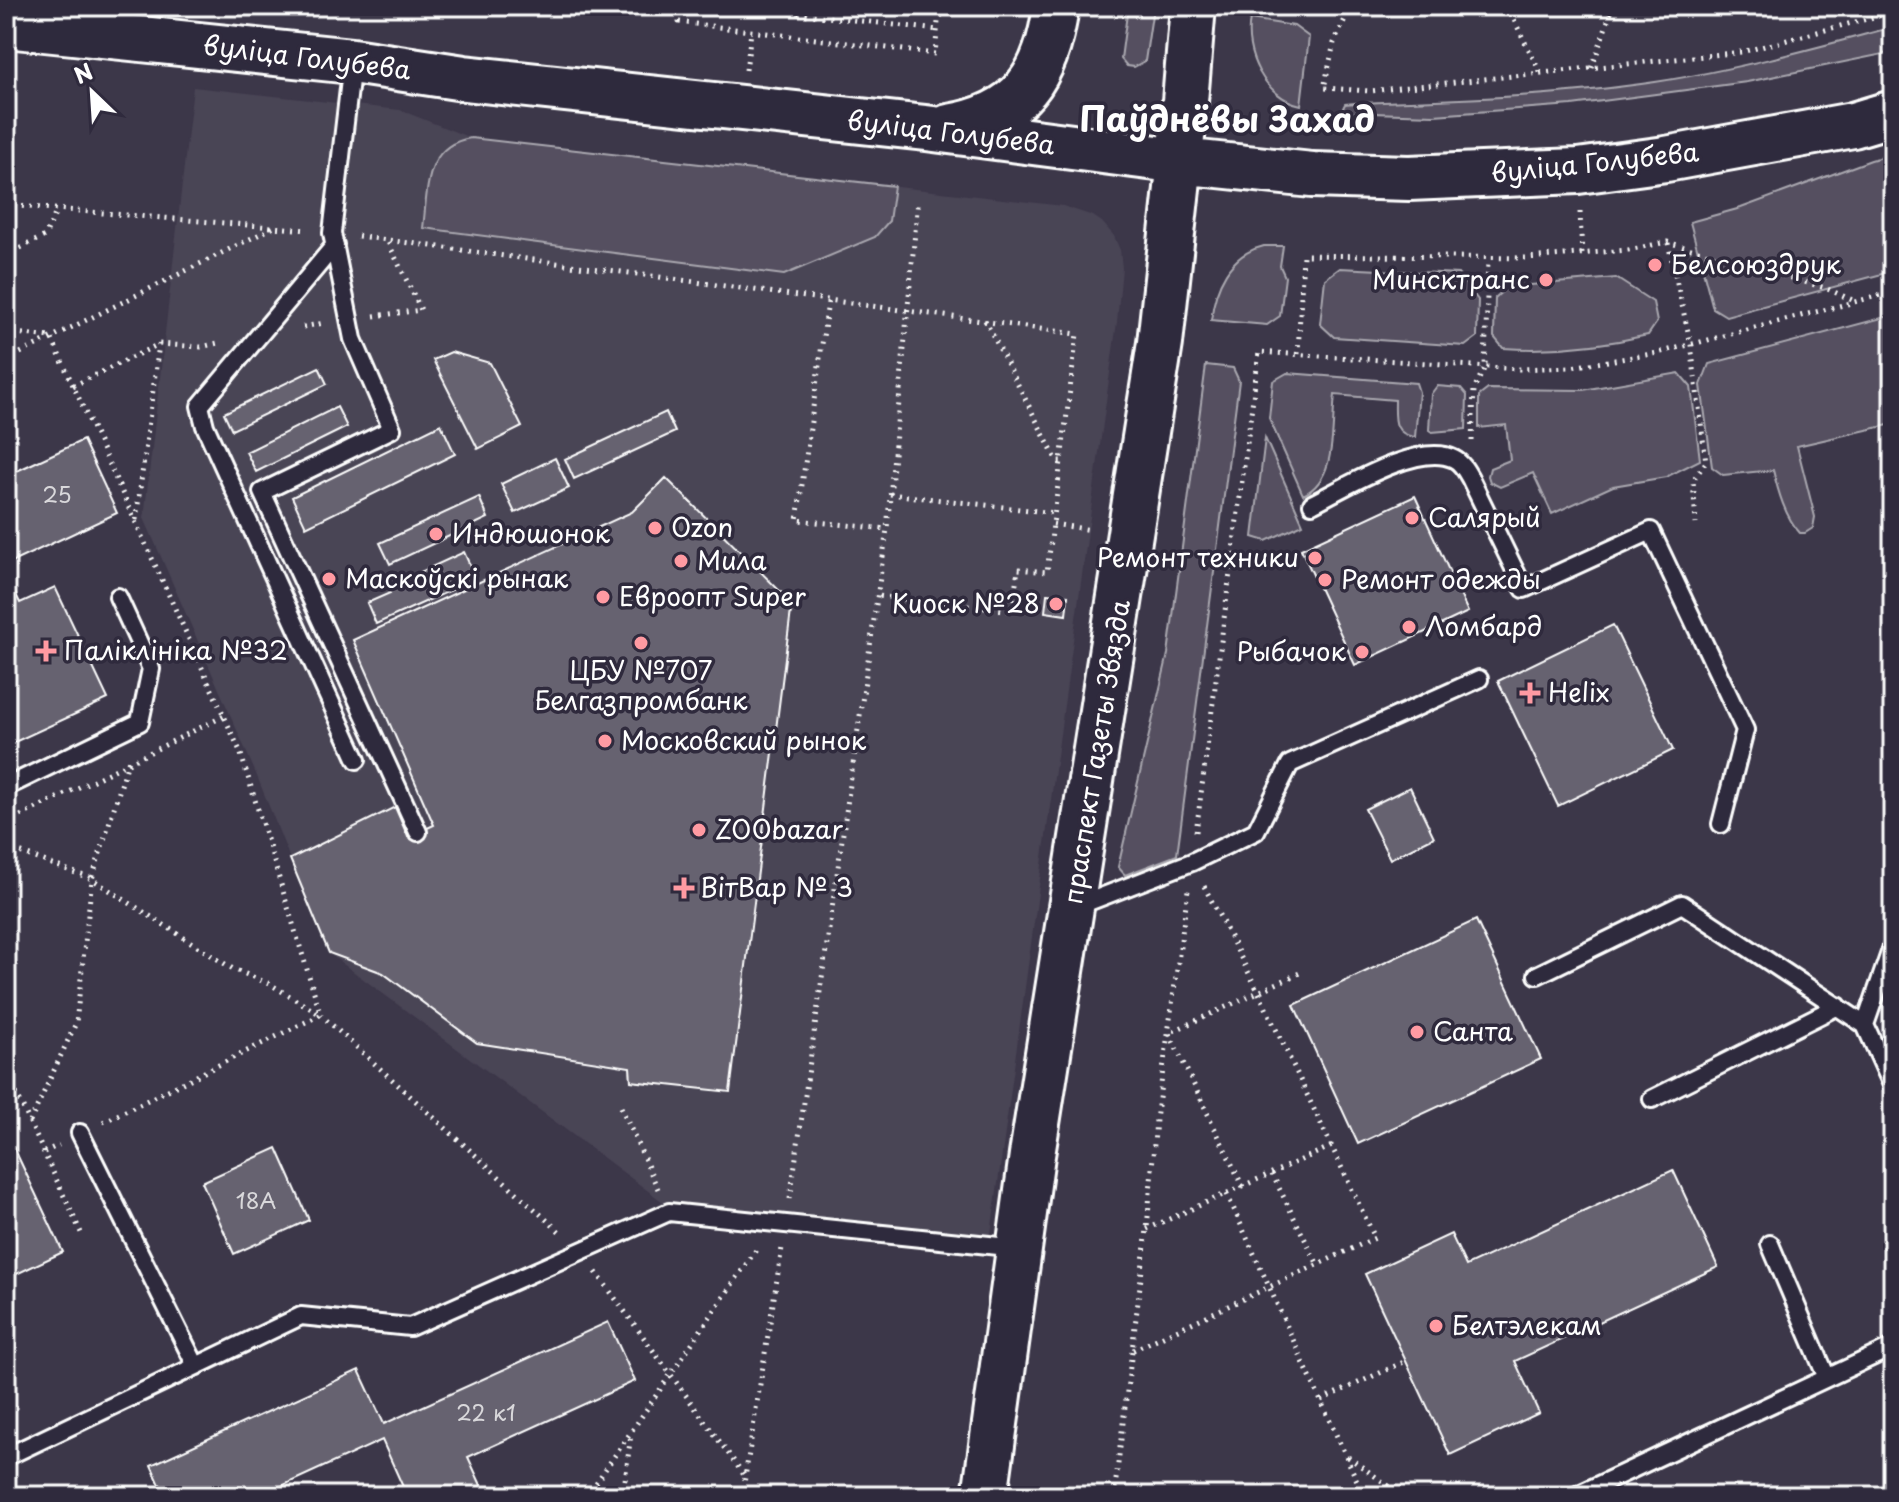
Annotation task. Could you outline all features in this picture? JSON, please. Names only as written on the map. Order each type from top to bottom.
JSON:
[{"type":"main road","points":[[926,128],[970,123],[1005,109],[1018,99],[1039,68],[1047,48],[1056,6]]},
{"type":"main road","name":"праспект Газеты Звязда","points":[[985,1496],[1032,1155],[1160,343],[1193,6]]},
{"type":"main road","name":"вуліца Голубева","points":[[6,25],[352,61],[464,78],[926,128],[1312,175],[1409,178],[1578,171],[1666,159],[1853,125],[1893,113]]},
{"type":"lane","points":[[352,61],[334,239],[353,339],[392,429],[262,492],[418,832]]},
{"type":"lane","points":[[334,239],[200,406],[205,426],[357,760]]},
{"type":"lane","points":[[1312,504],[1412,457],[1445,456],[1459,463],[1470,478],[1524,589],[1651,531],[1745,730],[1721,824]]},
{"type":"lane","points":[[6,787],[140,722],[151,669],[118,597]]},
{"type":"lane","points":[[1073,908],[1192,862],[1256,831],[1290,764],[1479,679]]},
{"type":"lane","points":[[1537,975],[1682,904],[1865,1025],[1893,1087]]},
{"type":"lane","points":[[1865,1025],[1893,944]]},
{"type":"lane","points":[[1652,1099],[1838,1006]]},
{"type":"lane","points":[[80,1133],[196,1366]]},
{"type":"lane","points":[[6,1457],[301,1316],[410,1327],[669,1212],[1020,1248]]},
{"type":"lane","points":[[1770,1244],[1827,1378]]},
{"type":"lane","points":[[1575,1496],[1893,1347]]},
{"type":"path","points":[[681,6],[679,22],[935,54],[945,6]]},
{"type":"path","points":[[734,6],[938,30]]},
{"type":"path","points":[[1298,6],[1351,8],[1334,43],[1324,88],[1370,91],[1742,52],[1893,12]]},
{"type":"path","points":[[1507,6],[1541,74]]},
{"type":"path","points":[[1592,68],[1613,6]]},
{"type":"path","points":[[742,1496],[781,1223],[810,1076],[887,529],[905,311],[918,200]]},
{"type":"path","points":[[6,205],[275,227],[334,239],[1077,334],[1047,572],[1018,569],[1012,611],[877,596]]},
{"type":"path","points":[[6,255],[45,236],[57,210]]},
{"type":"path","points":[[6,360],[275,227]]},
{"type":"path","points":[[1667,242],[1691,345],[1706,462],[1693,480],[1696,524]]},
{"type":"path","points":[[1298,354],[1303,255],[1488,260],[1594,254],[1667,242],[1825,288],[1858,302]]},
{"type":"path","points":[[1470,478],[1474,389],[1485,367],[1488,260]]},
{"type":"path","points":[[1114,1496],[1147,1229],[1156,1120],[1259,352],[1485,367],[1591,365],[1691,345],[1893,292]]},
{"type":"path","points":[[828,302],[797,520],[887,529]]},
{"type":"path","points":[[985,320],[1057,461],[1062,461]]},
{"type":"path","points":[[6,332],[51,337]]},
{"type":"path","points":[[51,337],[240,751],[321,1015]]},
{"type":"path","points":[[135,521],[159,344]]},
{"type":"path","points":[[890,494],[1055,513]]},
{"type":"path","points":[[6,823],[224,716]]},
{"type":"path","points":[[30,1122],[76,1023],[92,879],[140,722]]},
{"type":"path","points":[[6,847],[92,879],[233,969],[270,984],[321,1015],[581,1251],[744,1475]]},
{"type":"path","points":[[1133,1350],[1375,1238],[1258,991],[1192,862]]},
{"type":"path","points":[[1169,1033],[1304,971]]},
{"type":"path","points":[[44,1152],[321,1015]]},
{"type":"path","points":[[1169,1033],[1243,1187]]},
{"type":"path","points":[[6,1071],[83,1237]]},
{"type":"path","points":[[621,1107],[669,1212]]},
{"type":"path","points":[[1147,1229],[1332,1146]]},
{"type":"path","points":[[1272,1174],[1318,1265]]},
{"type":"path","points":[[1227,1194],[1364,1496]]},
{"type":"path","points":[[587,1496],[670,1373],[781,1223]]},
{"type":"path","points":[[1321,1400],[1406,1361]]},
{"type":"path","points":[[623,1496],[631,1433]]},
{"type":"path","points":[[1346,1456],[1403,1496]]},
{"type":"shaded area","points":[[1128,6],[1153,8],[1145,61],[1134,67],[1127,66],[1121,59]]},
{"type":"shaded area","points":[[1250,19],[1294,26],[1309,37],[1301,105],[1277,93],[1259,72],[1250,46]]},
{"type":"shaded area","points":[[1893,27],[1893,52],[1747,82],[1572,105],[1434,115],[1341,112],[1345,104],[1543,94],[1655,82],[1745,65]]},
{"type":"shaded area","points":[[193,87],[400,110],[471,138],[1063,206],[1093,216],[1114,236],[1120,250],[1122,268],[1117,322],[990,1241],[667,1205],[327,952],[257,776],[144,518]]},
{"type":"shaded area","points":[[471,138],[894,186],[889,221],[875,237],[784,275],[423,228],[428,185],[436,160],[456,142]]},
{"type":"shaded area","points":[[1893,154],[1893,271],[1726,316],[1713,308],[1690,222],[1741,208]]},
{"type":"shaded area","points":[[1264,246],[1283,246],[1280,266],[1285,277],[1280,316],[1267,325],[1211,320],[1220,284],[1233,264],[1252,250]]},
{"type":"shaded area","points":[[1340,268],[1458,274],[1478,300],[1477,337],[1465,346],[1334,337],[1320,324],[1325,279]]},
{"type":"shaded area","points":[[1616,278],[1653,302],[1657,322],[1648,335],[1594,345],[1539,349],[1503,348],[1494,337],[1495,298],[1507,287]]},
{"type":"shaded area","points":[[1893,315],[1893,424],[1797,446],[1815,517],[1813,528],[1800,533],[1786,512],[1773,470],[1723,475],[1712,467],[1701,385],[1709,364]]},
{"type":"shaded area","points":[[1206,365],[1233,368],[1239,381],[1177,855],[1125,875],[1118,867],[1168,654]]},
{"type":"shaded area","points":[[1287,373],[1416,383],[1419,392],[1415,437],[1402,432],[1396,424],[1395,400],[1335,395],[1327,465],[1314,487],[1303,495],[1269,418],[1273,381]]},
{"type":"shaded area","points":[[1679,373],[1691,387],[1700,460],[1666,477],[1613,486],[1552,514],[1533,473],[1500,487],[1490,482],[1490,468],[1510,460],[1506,425],[1479,428],[1479,396],[1488,389],[1583,390]]},
{"type":"shaded area","points":[[1437,386],[1461,388],[1467,395],[1466,429],[1429,430],[1431,394]]},
{"type":"shaded area","points":[[1265,438],[1303,524],[1266,541],[1253,537]]},
{"type":"building","points":[[451,352],[490,363],[522,427],[478,449],[433,360]]},
{"type":"building","points":[[319,367],[327,384],[232,430],[224,413]]},
{"type":"building","points":[[337,407],[347,427],[256,472],[246,452]]},
{"type":"building","points":[[666,412],[675,432],[574,479],[565,459]]},
{"type":"building","points":[[441,424],[455,454],[306,527],[292,497]]},
{"type":"building","points":[[83,440],[117,513],[6,565],[6,476]]},
{"type":"building","points":[[555,458],[569,488],[515,513],[501,484]]},
{"type":"building","points":[[666,478],[792,603],[730,1092],[631,1081],[630,1067],[477,1043],[383,973],[329,953],[290,859],[395,807],[408,837],[434,825],[353,640],[632,512]]},
{"type":"building","points":[[1415,496],[1468,612],[1355,665],[1301,549]]},
{"type":"building","points":[[479,497],[488,518],[390,564],[380,543]]},
{"type":"building","points":[[464,552],[476,579],[376,624],[367,603],[390,593],[388,587]]},
{"type":"building","name":"Паліклініка №32","points":[[6,574],[20,603],[55,587],[108,699],[6,746]]},
{"type":"building","name":"Киоск №28","points":[[1047,594],[1068,596],[1066,615],[1045,612]]},
{"type":"building","points":[[1613,625],[1673,750],[1558,806],[1498,681]]},
{"type":"building","points":[[1410,787],[1434,837],[1390,859],[1365,809]]},
{"type":"building","name":"Санта","points":[[1476,920],[1541,1059],[1358,1144],[1294,1005]]},
{"type":"building","points":[[6,1131],[63,1252],[6,1279]]},
{"type":"building","points":[[277,1148],[309,1220],[234,1254],[202,1182]]},
{"type":"building","points":[[1673,1170],[1718,1267],[1515,1361],[1539,1413],[1450,1455],[1365,1274],[1451,1234],[1466,1266]]},
{"type":"building","points":[[608,1322],[635,1381],[468,1457],[486,1496],[407,1496],[382,1440],[260,1496],[165,1496],[151,1465],[359,1370],[384,1424]]},
{"type":"place","name":"Белсоюздрук","points":[[1655,265]]},
{"type":"place","name":"Минсктранс","points":[[1546,280]]},
{"type":"place","name":"Салярый","points":[[1412,518]]},
{"type":"place","name":"Ozon","points":[[655,528]]},
{"type":"place","name":"Индюшонок","points":[[436,534]]},
{"type":"place","name":"Ремонт техники","points":[[1315,558]]},
{"type":"place","name":"Мила","points":[[681,561]]},
{"type":"place","name":"Маскоўскі рынак","points":[[329,579]]},
{"type":"place","name":"Ремонт одежды","points":[[1325,580]]},
{"type":"place","name":"Евроопт Super","points":[[603,597]]},
{"type":"place","name":"Киоск №28","points":[[1056,604]]},
{"type":"place","name":"Ломбард","points":[[1409,627]]},
{"type":"place","name":"ЦБУ №707 Белгазпромбанк","points":[[641,643]]},
{"type":"place","name":"Паліклініка №32","points":[[46,651]]},
{"type":"place","name":"Рыбачок","points":[[1362,652]]},
{"type":"place","name":"Helix","points":[[1530,693]]},
{"type":"place","name":"Московский рынок","points":[[605,741]]},
{"type":"place","name":"ZOObazar","points":[[699,830]]},
{"type":"place","name":"ВітВар № 3","points":[[684,888]]},
{"type":"place","name":"Санта","points":[[1417,1032]]},
{"type":"place","name":"Белтэлекам","points":[[1436,1326]]},
{"type":"district","name":"Паўднёвы Захад","points":[[1227,120]]}]
